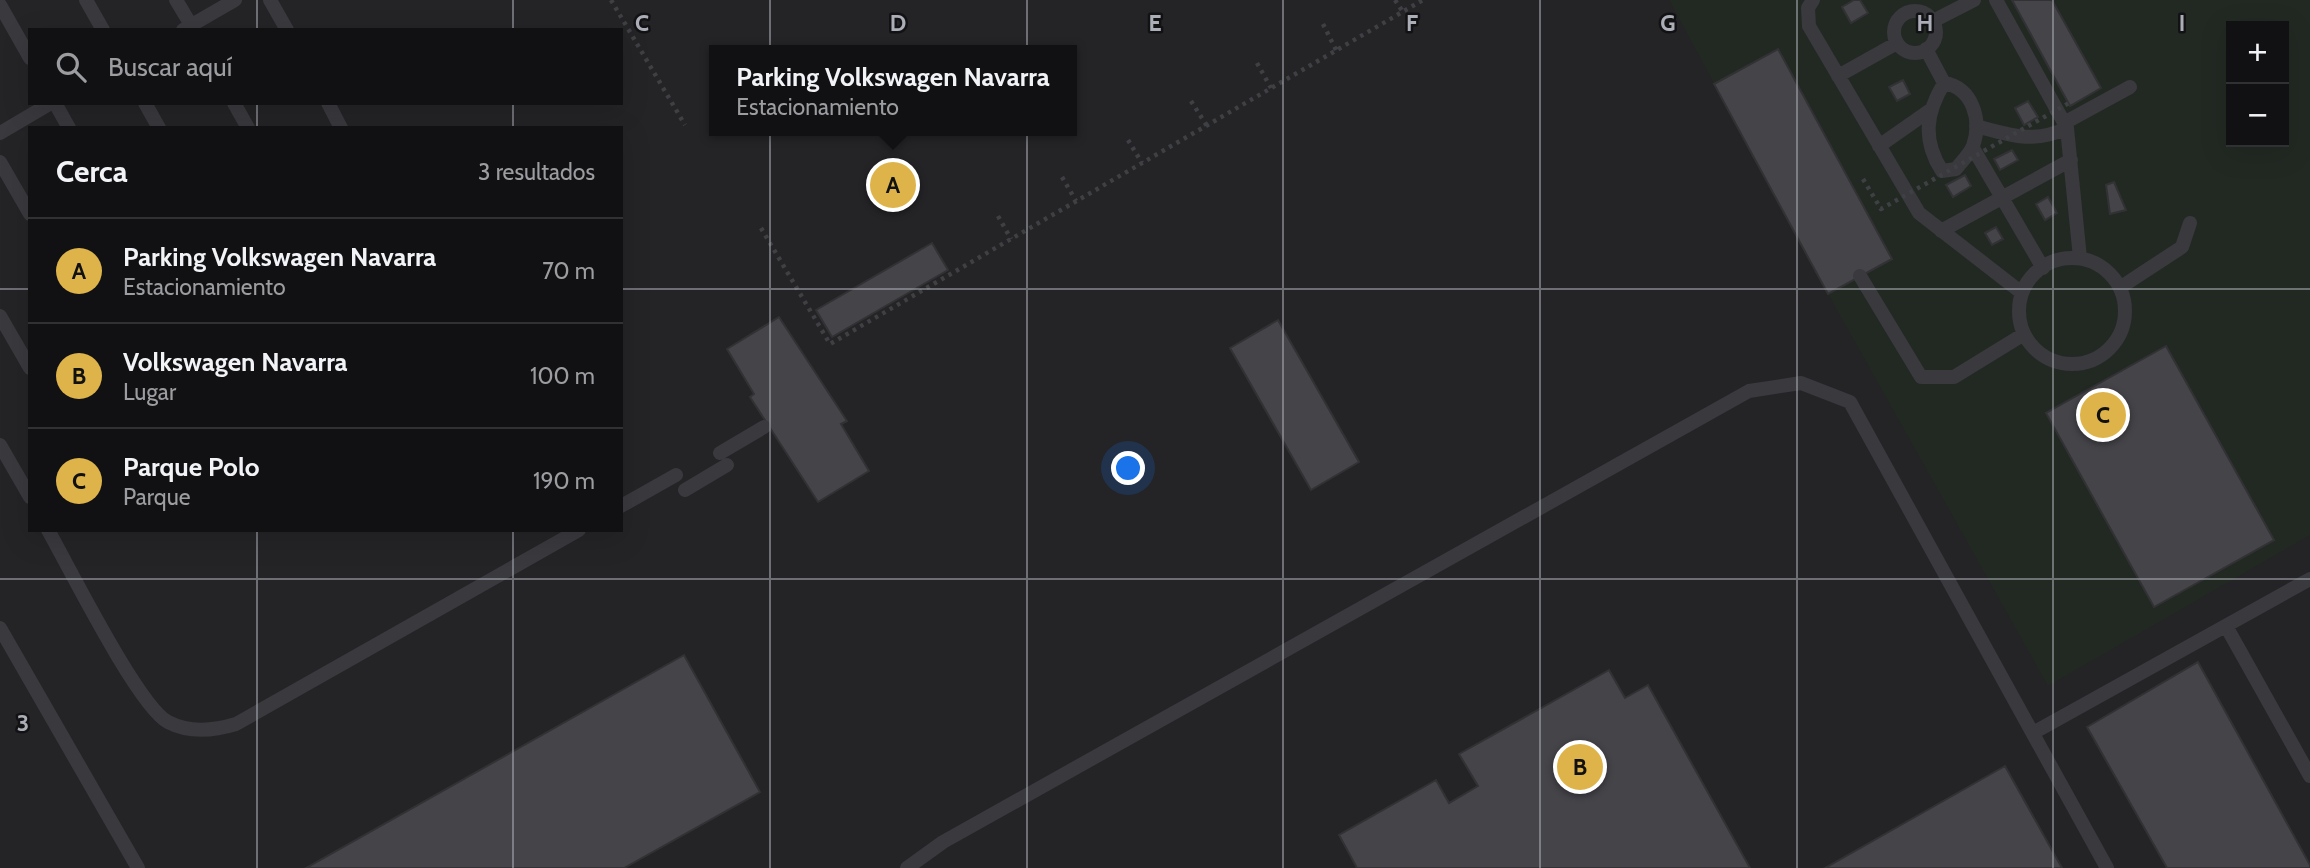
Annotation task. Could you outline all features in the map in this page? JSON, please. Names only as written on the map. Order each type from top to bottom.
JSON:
[{"type":"lane","points":[[86,0],[102,28]]},
{"type":"lane","points":[[176,0],[189,28],[235,0]]},
{"type":"lane","points":[[270,0],[286,28]]},
{"type":"lane","points":[[1813,0],[1808,8],[1809,26],[1919,213],[2022,293]]},
{"type":"lane","points":[[1897,0],[1905,13]]},
{"type":"lane","points":[[1933,21],[1974,0]]},
{"type":"lane","points":[[1996,0],[2065,125],[2080,258]]},
{"type":"lane","points":[[0,5],[28,54]]},
{"type":"lane","points":[[1922,12],[1933,21],[1936,37],[1926,49],[1910,52],[1897,43],[1895,26],[1905,13],[1922,12]]},
{"type":"lane","points":[[1838,76],[1897,43]]},
{"type":"lane","points":[[1926,49],[1944,83]]},
{"type":"lane","points":[[1944,83],[1955,85],[1968,94],[1976,126],[1973,148],[1956,169],[1942,171],[1931,155],[1926,120],[1944,83]]},
{"type":"lane","points":[[1976,126],[2006,134],[2046,138],[2130,86]]},
{"type":"lane","points":[[0,132],[49,105]]},
{"type":"lane","points":[[54,105],[68,126]]},
{"type":"lane","points":[[146,105],[158,126]]},
{"type":"lane","points":[[235,105],[246,126]]},
{"type":"lane","points":[[329,105],[340,126]]},
{"type":"lane","points":[[1879,146],[1914,125],[1933,108]]},
{"type":"lane","points":[[1973,148],[2043,268]]},
{"type":"lane","points":[[1941,230],[2071,160]]},
{"type":"lane","points":[[0,162],[28,211]]},
{"type":"lane","points":[[2121,287],[2182,247],[2190,223]]},
{"type":"lane","points":[[2080,258],[2109,272],[2121,287],[2125,307],[2124,326],[2115,344],[2100,357],[2079,364],[2057,362],[2037,352],[2024,334],[2019,314],[2022,293],[2033,275],[2050,262],[2080,258]]},
{"type":"lane","points":[[1860,276],[1921,377],[1954,377],[2024,334]]},
{"type":"lane","points":[[0,316],[28,365]]},
{"type":"lane","points":[[907,868],[943,842],[1749,391],[1801,383],[1850,402],[2107,868]]},
{"type":"lane","points":[[685,490],[764,427]]},
{"type":"lane","points":[[0,445],[28,494]]},
{"type":"lane","points":[[623,505],[676,475]]},
{"type":"lane","points":[[49,532],[142,697],[165,721],[198,730],[236,724],[575,532]]},
{"type":"lane","points":[[2033,733],[2310,579]]},
{"type":"lane","points":[[2226,626],[2310,776]]},
{"type":"lane","points":[[0,628],[138,868]]},
{"type":"path","points":[[611,0],[685,125]]},
{"type":"path","points":[[1395,0],[1403,12]]},
{"type":"path","points":[[761,228],[830,344],[1423,0]]},
{"type":"path","points":[[1322,24],[1336,50]]},
{"type":"path","points":[[1257,63],[1271,88]]},
{"type":"path","points":[[1191,101],[1207,126]]},
{"type":"path","points":[[1863,179],[1881,209],[2069,103]]},
{"type":"path","points":[[1128,140],[1142,163]]},
{"type":"path","points":[[1062,177],[1076,201]]},
{"type":"path","points":[[998,216],[1012,239]]},
{"type":"shaded area","points":[[0,0],[2310,0],[2310,868],[0,868]]},
{"type":"shaded area","points":[[1669,0],[2310,0],[2310,535],[2048,686],[1828,294]]},
{"type":"building","points":[[1854,0],[1860,0],[1868,13],[1851,23],[1842,7]]},
{"type":"building","points":[[2012,0],[2052,0],[2101,88],[2070,106]]},
{"type":"building","points":[[1778,49],[1892,259],[1828,294],[1714,84]]},
{"type":"building","points":[[1903,80],[1910,94],[1897,101],[1889,87]]},
{"type":"building","points":[[2028,101],[2038,117],[2024,125],[2015,108]]},
{"type":"building","points":[[2012,150],[2018,160],[2000,170],[1994,159]]},
{"type":"building","points":[[1965,175],[1971,186],[1953,197],[1946,185]]},
{"type":"building","points":[[2114,182],[2126,210],[2110,214],[2106,185]]},
{"type":"building","points":[[2048,197],[2057,213],[2045,220],[2036,204]]},
{"type":"building","points":[[1996,227],[2003,239],[1992,245],[1985,233]]},
{"type":"building","points":[[932,243],[948,270],[832,337],[816,310]]},
{"type":"building","points":[[779,317],[847,421],[841,424],[869,471],[818,502],[750,397],[754,394],[727,349]]},
{"type":"building","points":[[1278,320],[1359,462],[1311,490],[1230,348]]},
{"type":"building","points":[[2166,346],[2274,540],[2154,607],[2046,413]]},
{"type":"building","points":[[684,655],[760,792],[624,868],[306,868]]},
{"type":"building","points":[[2198,662],[2310,868],[2167,868],[2087,727]]},
{"type":"building","points":[[1609,670],[1625,698],[1648,685],[1750,868],[1357,868],[1339,835],[1436,780],[1449,803],[1478,786],[1459,754]]},
{"type":"building","points":[[2005,766],[2062,868],[1825,868]]},
{"type":"place","name":"Parking Volkswagen Navarra","points":[[893,185]]},
{"type":"place","name":"Parque Polo","points":[[2103,415]]},
{"type":"place","name":"Volkswagen Navarra","points":[[1580,767]]}]
